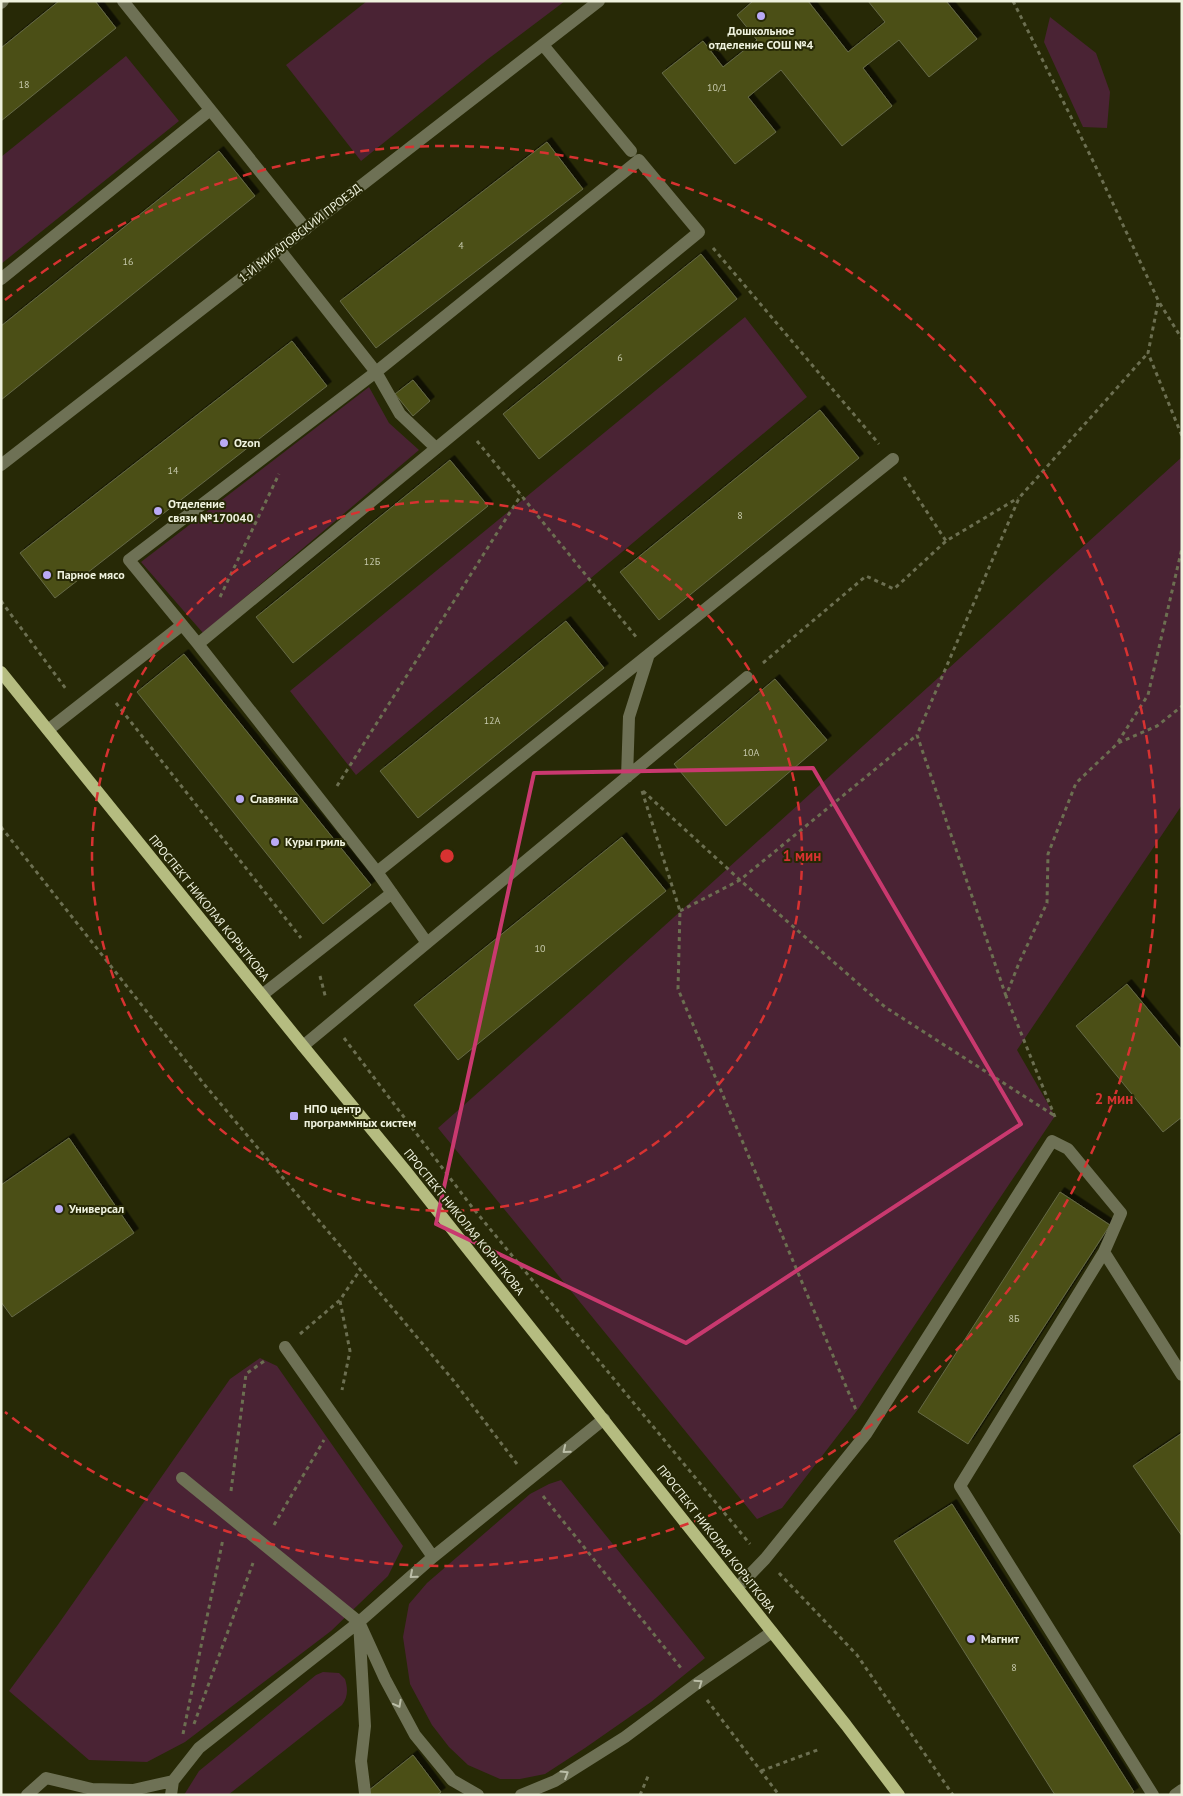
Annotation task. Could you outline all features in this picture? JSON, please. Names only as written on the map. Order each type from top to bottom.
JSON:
[{"type":"main road","name":"ПРОСПЕКТ НИКОЛАЯ КОРЫТКОВА","points":[[1,672],[405,1170],[604,1419],[899,1795]]},
{"type":"street","points":[[123,1],[306,229]]},
{"type":"street","name":"1-Й МИГАЛОВСКИЙ ПРОЕЗД","points":[[1,465],[599,1]]},
{"type":"street","points":[[544,45],[631,151]]},
{"type":"street","points":[[1,279],[210,110]]},
{"type":"street","points":[[198,644],[699,232],[639,160],[376,372],[129,560],[198,644],[377,872],[427,943]]},
{"type":"street","points":[[279,249],[376,372],[400,414],[436,448]]},
{"type":"street","points":[[377,872],[893,460]]},
{"type":"street","points":[[48,730],[182,625]]},
{"type":"street","points":[[627,777],[629,717],[649,654]]},
{"type":"street","points":[[303,1046],[748,676]]},
{"type":"street","points":[[262,995],[392,893]]},
{"type":"street","points":[[737,1588],[765,1558],[866,1434],[1052,1141],[1068,1149],[1121,1213],[1104,1252],[960,1486],[1153,1795]]},
{"type":"street","points":[[1104,1252],[1182,1375]]},
{"type":"street","points":[[285,1347],[433,1557]]},
{"type":"street","points":[[171,1795],[173,1781],[199,1748],[359,1622],[433,1557],[604,1419]]},
{"type":"street","points":[[182,1478],[359,1622],[385,1679],[415,1735],[452,1780],[478,1795]]},
{"type":"street","points":[[359,1622],[364,1726],[361,1761],[365,1793]]},
{"type":"street","points":[[521,1795],[555,1781],[626,1737],[695,1685],[772,1632]]},
{"type":"street","points":[[27,1795],[46,1778],[92,1789],[133,1790],[173,1781]]},
{"type":"street","points":[[1175,1795],[1182,1790]]},
{"type":"path","points":[[1013,1],[1094,163],[1158,302],[1182,338]]},
{"type":"path","points":[[699,232],[893,460],[946,541]]},
{"type":"path","points":[[748,676],[866,576],[894,589],[946,541],[1019,498],[1148,352],[1158,302]]},
{"type":"path","points":[[1148,352],[1182,436]]},
{"type":"path","points":[[464,425],[649,654]]},
{"type":"path","points":[[220,598],[283,465]]},
{"type":"path","points":[[324,806],[521,495]]},
{"type":"path","points":[[680,911],[740,880],[917,735],[1019,498]]},
{"type":"path","points":[[1006,996],[1047,903],[1048,854],[1076,783],[1118,743],[1148,695],[1182,548]]},
{"type":"path","points":[[1,601],[68,691]]},
{"type":"path","points":[[103,687],[314,954],[332,1022],[472,1207],[741,1534],[857,1655],[953,1795]]},
{"type":"path","points":[[1118,743],[1157,726],[1182,706]]},
{"type":"path","points":[[917,735],[1006,996],[1055,1116],[1052,1141]]},
{"type":"path","points":[[627,777],[740,880],[885,1007],[1055,1116]]},
{"type":"path","points":[[642,790],[680,911],[678,989],[866,1434]]},
{"type":"path","points":[[1,827],[204,1084],[453,1380],[529,1479],[695,1685],[779,1795]]},
{"type":"path","points":[[193,1727],[256,1555],[337,1419],[350,1352],[340,1300]]},
{"type":"path","points":[[761,1771],[820,1749]]},
{"type":"path","points":[[640,1795],[649,1774]]},
{"type":"highlighted area","points":[[813,768],[1021,1124],[686,1343],[436,1224],[534,773]]},
{"type":"shaded area","points":[[367,1],[565,1],[488,59],[361,161],[286,65]]},
{"type":"shaded area","points":[[1050,17],[1096,53],[1110,92],[1107,128],[1083,127],[1044,42]]},
{"type":"shaded area","points":[[126,56],[179,121],[1,264],[1,157]]},
{"type":"shaded area","points":[[745,317],[807,397],[356,775],[290,691]]},
{"type":"shaded area","points":[[369,387],[389,423],[419,450],[203,633],[141,562]]},
{"type":"shaded area","points":[[1182,457],[1182,805],[1017,1050],[1055,1116],[859,1408],[782,1508],[757,1519],[438,1128],[588,995]]},
{"type":"shaded area","points":[[260,1358],[277,1366],[403,1546],[388,1576],[331,1631],[185,1742],[147,1762],[89,1760],[9,1691],[57,1626],[230,1379]]},
{"type":"shaded area","points":[[561,1480],[705,1658],[651,1702],[545,1774],[520,1779],[500,1779],[468,1765],[449,1747],[432,1725],[410,1684],[403,1637],[409,1604],[427,1583],[530,1494]]},
{"type":"shaded area","points":[[323,1672],[339,1673],[345,1679],[347,1693],[342,1705],[228,1795],[184,1795],[199,1771],[316,1675]]},
{"type":"building","points":[[59,1],[95,1],[116,28],[1,121],[1,48]]},
{"type":"building","points":[[753,1],[808,1],[848,52],[885,22],[868,1],[946,1],[977,39],[929,77],[899,40],[863,68],[892,106],[842,146],[781,70],[748,97],[776,132],[735,164],[662,73],[703,41],[723,67],[757,40],[737,15]]},
{"type":"building","points":[[547,142],[583,189],[376,348],[340,301]]},
{"type":"building","points":[[219,151],[255,196],[1,400],[1,326]]},
{"type":"building","points":[[701,254],[737,299],[539,459],[503,414]]},
{"type":"building","points":[[292,341],[327,386],[55,598],[20,553]]},
{"type":"building","points":[[413,380],[430,401],[413,416],[395,394]]},
{"type":"building","points":[[820,410],[859,458],[659,620],[620,572]]},
{"type":"building","points":[[450,460],[488,506],[293,663],[256,617]]},
{"type":"building","points":[[566,621],[604,668],[418,818],[380,771]]},
{"type":"building","points":[[184,654],[371,885],[323,924],[137,692]]},
{"type":"building","points":[[775,679],[827,740],[726,826],[674,764]]},
{"type":"building","points":[[622,837],[666,891],[458,1060],[414,1005]]},
{"type":"building","points":[[1127,984],[1182,1050],[1182,1117],[1163,1132],[1076,1026]]},
{"type":"building","name":"Универсал","points":[[69,1138],[134,1233],[12,1317],[1,1302],[1,1185]]},
{"type":"building","points":[[1060,1192],[1110,1225],[968,1444],[918,1412]]},
{"type":"building","points":[[1182,1433],[1182,1536],[1133,1466]]},
{"type":"building","points":[[952,1504],[1134,1792],[1130,1795],[1055,1795],[894,1541]]},
{"type":"building","points":[[413,1755],[441,1792],[437,1795],[363,1795]]},
{"type":"place","name":"Дошкольное отделение СОШ №4","points":[[761,16]]},
{"type":"place","name":"Ozon","points":[[224,443]]},
{"type":"place","name":"Отделение связи №170040","points":[[158,511]]},
{"type":"place","name":"Парное мясо","points":[[47,575]]},
{"type":"place","name":"Славянка","points":[[240,799]]},
{"type":"place","name":"Куры гриль","points":[[275,842]]},
{"type":"place","name":"НПО центр программных систем","points":[[294,1116]]},
{"type":"place","name":"Универсал","points":[[59,1209]]},
{"type":"place","name":"Магнит","points":[[971,1639]]}]
